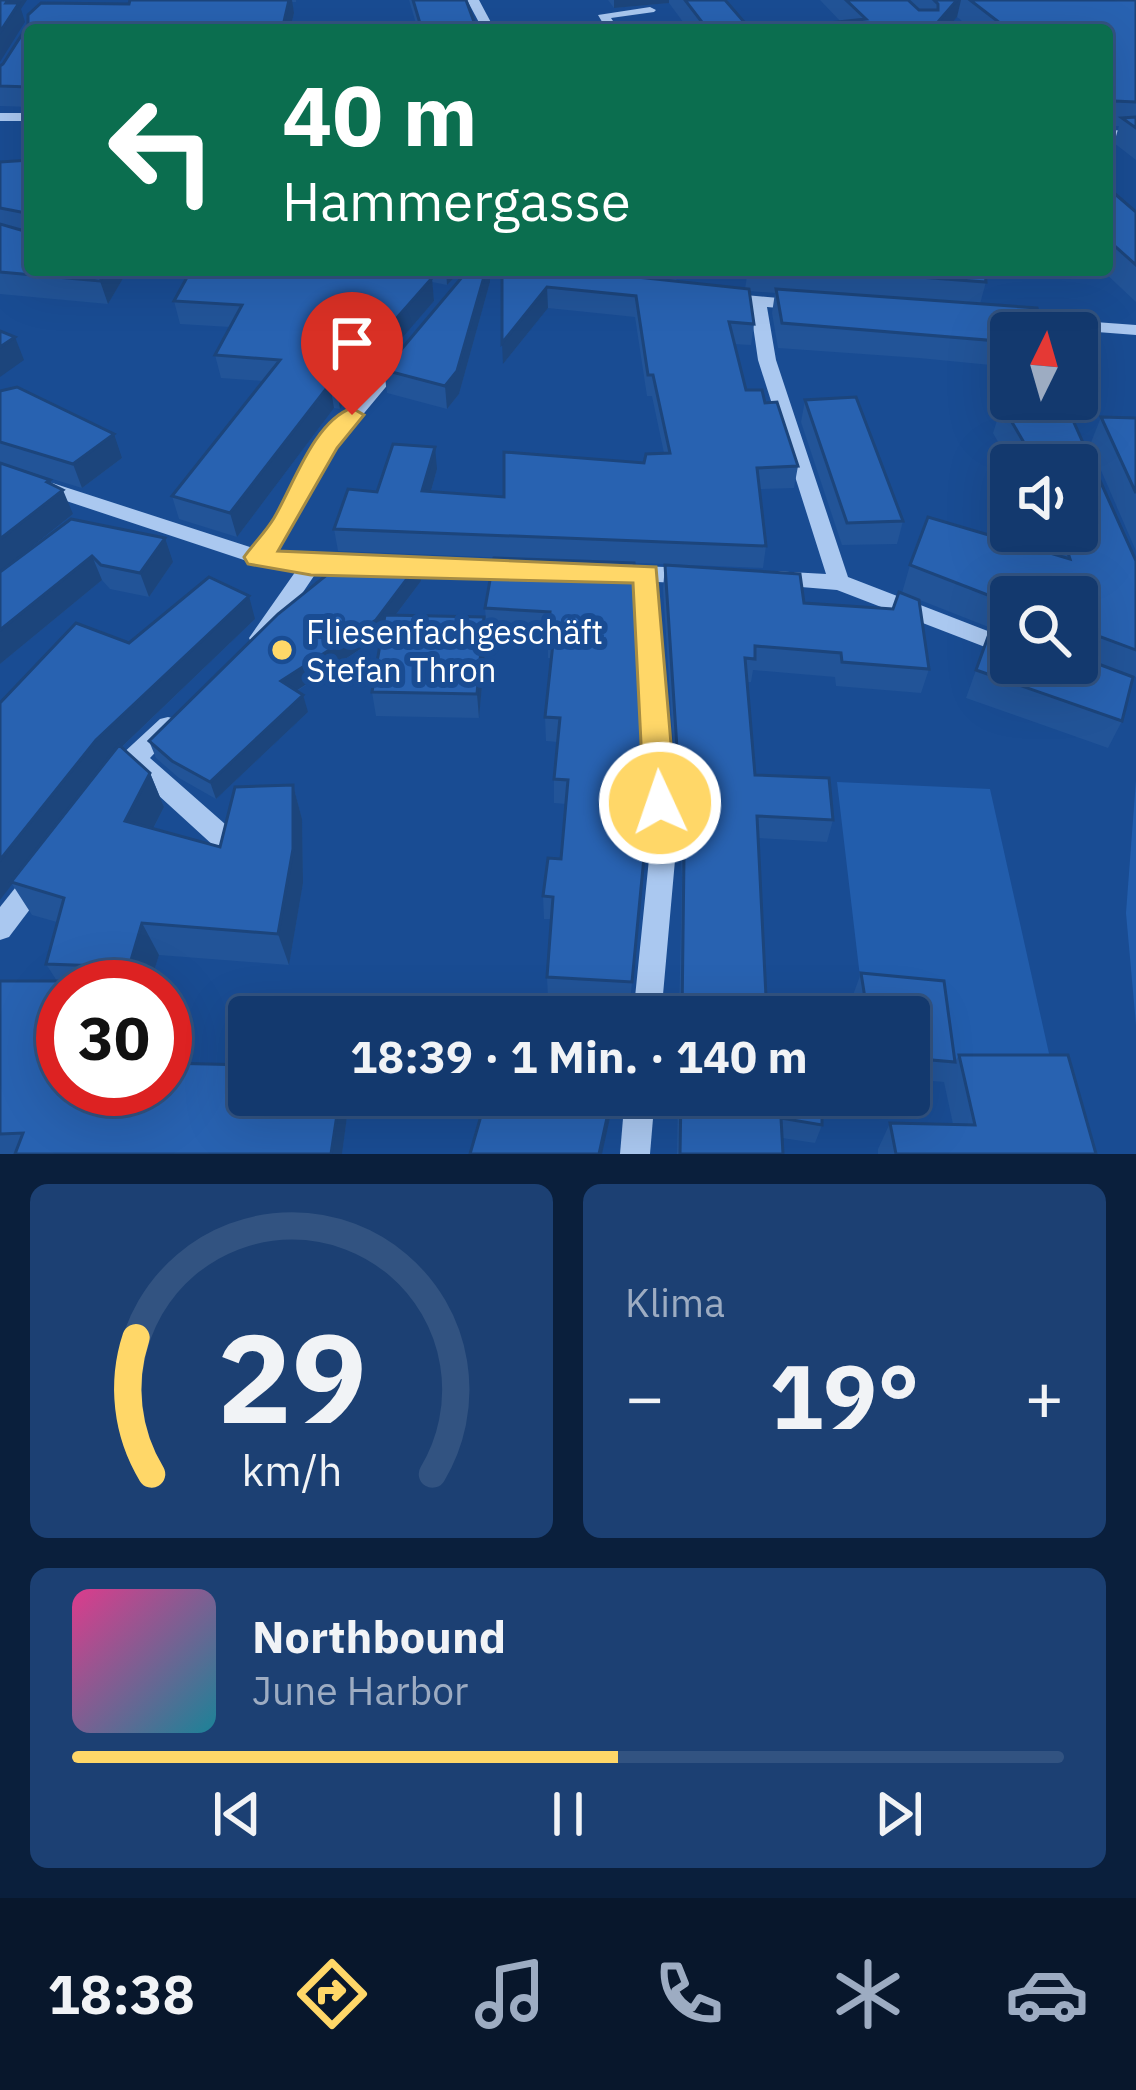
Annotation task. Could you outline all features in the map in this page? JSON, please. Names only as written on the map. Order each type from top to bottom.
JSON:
[{"type":"street","points":[[609,24],[604,15],[650,10]]},
{"type":"street","points":[[712,296],[829,307]]},
{"type":"street","points":[[758,302],[766,360],[839,582]]},
{"type":"street","points":[[1098,329],[1136,330]]},
{"type":"street","points":[[257,557],[280,530],[327,445],[412,346]]},
{"type":"street","points":[[0,472],[96,515],[257,557],[311,565],[551,572]]},
{"type":"street","points":[[244,654],[260,639],[311,565]]},
{"type":"street","points":[[575,572],[711,577]]},
{"type":"street","points":[[646,574],[663,849],[649,996]]},
{"type":"street","points":[[754,579],[839,582],[990,641]]},
{"type":"street","points":[[105,789],[180,714]]},
{"type":"street","points":[[133,758],[224,838]]},
{"type":"street","points":[[0,928],[53,859]]},
{"type":"street","points":[[635,1154],[638,1116]]},
{"type":"shaded area","points":[[1136,780],[1136,1025],[1126,913]]},
{"type":"shaded area","points":[[837,782],[990,789],[1054,1076],[951,1071],[939,997],[862,994]]},
{"type":"building","points":[[0,0],[19,3],[0,32]]},
{"type":"building","points":[[130,0],[289,0],[283,24],[28,24],[28,15],[41,3],[129,4]]},
{"type":"building","points":[[413,0],[466,0],[475,24],[420,24]]},
{"type":"building","points":[[685,0],[725,0],[746,24],[703,24]]},
{"type":"building","points":[[846,0],[908,0],[919,10],[938,10],[934,0],[957,0],[936,24],[818,24],[866,19]]},
{"type":"building","points":[[970,0],[1136,0],[1136,102],[1115,101],[1113,105],[1113,24],[1001,24]]},
{"type":"building","points":[[24,31],[24,87],[0,86],[3,64]]},
{"type":"building","points":[[24,160],[24,213],[0,208],[0,162]]},
{"type":"building","points":[[1113,192],[1136,212],[1136,265],[1113,244]]},
{"type":"building","points":[[0,224],[24,228],[24,274],[0,272]]},
{"type":"building","points":[[44,276],[103,276],[100,281]]},
{"type":"building","points":[[188,276],[432,278],[358,362],[352,361],[336,385],[330,384],[230,513],[172,496],[280,360],[215,355],[242,305],[174,301]]},
{"type":"building","points":[[463,276],[484,276],[457,371],[445,386],[384,370]]},
{"type":"building","points":[[502,276],[627,276],[749,289],[754,324],[729,322],[746,390],[762,390],[765,403],[777,402],[798,466],[757,468],[766,546],[334,529],[348,489],[377,492],[393,444],[435,447],[422,491],[504,497],[504,452],[644,463],[646,454],[670,453],[653,375],[648,375],[636,296],[547,287],[502,343]]},
{"type":"building","points":[[907,276],[986,276],[986,282]]},
{"type":"building","points":[[776,289],[1037,308],[1038,312],[990,312],[990,340],[782,323]]},
{"type":"building","points":[[0,331],[15,337],[0,347]]},
{"type":"building","points":[[17,387],[114,434],[73,464],[0,442],[0,391]]},
{"type":"building","points":[[856,397],[903,521],[847,523],[805,400]]},
{"type":"building","points":[[1101,417],[1136,418],[1136,493]]},
{"type":"building","points":[[1011,420],[1073,420],[1084,444],[1025,444]]},
{"type":"building","points":[[0,463],[50,480],[47,482],[63,490],[0,539]]},
{"type":"building","points":[[1098,476],[1136,561],[1136,650],[1098,636],[1098,576],[990,576],[990,596],[910,565],[928,517],[990,535],[990,552],[1046,552],[1070,559],[1068,552],[1098,552]]},
{"type":"building","points":[[71,519],[165,538],[140,573],[101,565],[92,556],[0,630],[0,572]]},
{"type":"building","points":[[494,558],[634,563],[647,826],[632,982],[547,977],[553,897],[543,896],[548,858],[561,859],[568,780],[554,779],[560,718],[545,717],[554,634],[548,634],[550,612],[485,608]]},
{"type":"building","points":[[344,561],[419,563],[376,620],[281,681],[303,695],[210,782],[172,761],[149,741],[278,614]]},
{"type":"building","points":[[665,565],[800,574],[804,603],[893,609],[899,592],[919,600],[929,669],[842,662],[841,653],[755,646],[755,659],[745,658],[755,775],[829,778],[833,820],[757,816],[766,996],[682,996],[684,855]]},
{"type":"building","points":[[209,577],[249,596],[96,740],[0,860],[0,703],[76,623],[129,643]]},
{"type":"building","points":[[385,615],[484,617],[477,694],[372,692]]},
{"type":"building","points":[[990,631],[990,675],[976,670]]},
{"type":"building","points":[[1098,664],[1133,677],[1122,721],[1016,684],[1098,684]]},
{"type":"building","points":[[119,745],[150,773],[125,821],[220,847],[235,787],[293,785],[293,849],[278,934],[142,923],[131,960],[47,960],[64,898],[11,882]]},
{"type":"building","points":[[861,973],[944,981],[955,1062],[930,1060],[930,996],[865,996]]},
{"type":"building","points":[[0,981],[36,981],[36,1116],[192,1116],[192,1064],[228,1064],[228,1116],[337,1116],[331,1154],[15,1154],[23,1133],[0,1134]]},
{"type":"building","points":[[959,1055],[1068,1055],[1096,1154],[896,1154],[890,1123],[975,1125]]},
{"type":"building","points":[[481,1116],[607,1116],[599,1154],[470,1154]]},
{"type":"building","points":[[681,1116],[822,1116],[822,1125],[781,1118],[783,1154],[680,1154]]},
{"type":"place","name":"Fliesenfachgeschäft Stefan Thron","points":[[282,650]]},
{"type":"route","points":[[352,415],[327,445],[280,530],[257,557],[311,565],[646,574],[660,803]]}]
